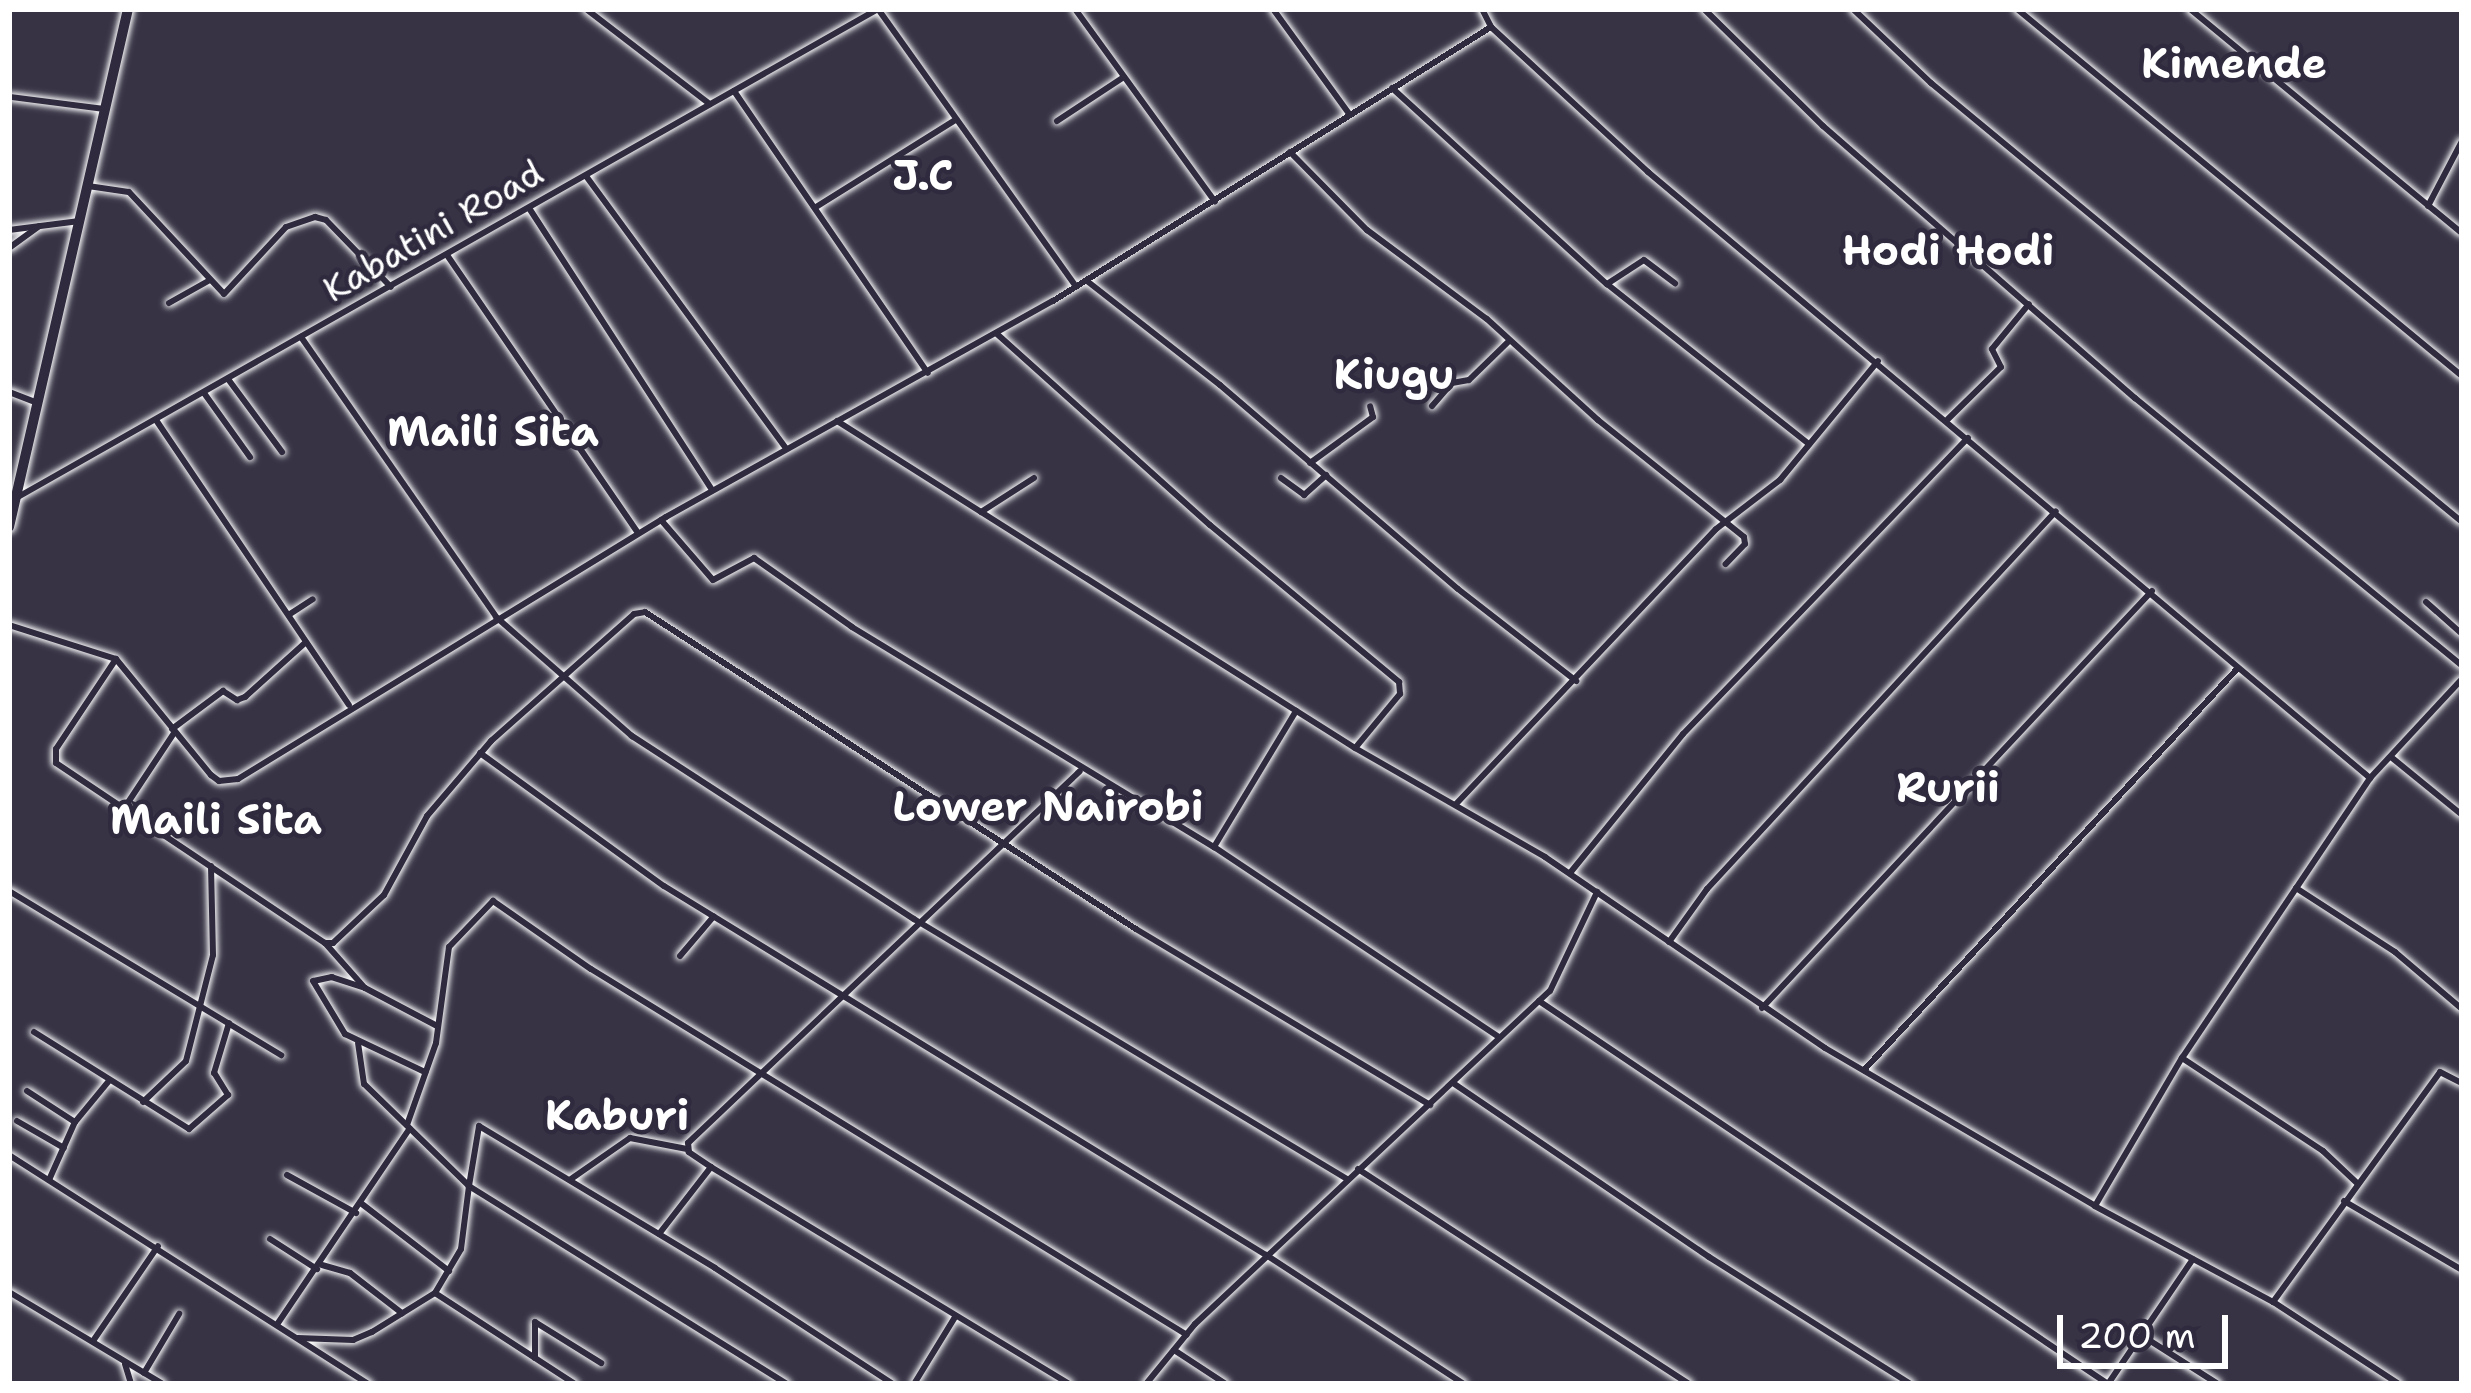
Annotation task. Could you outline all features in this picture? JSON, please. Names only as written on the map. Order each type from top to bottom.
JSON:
[{"type":"highway","points":[[9,527],[128,9]]},
{"type":"street","points":[[586,9],[710,104]]},
{"type":"street","points":[[878,9],[1076,287]]},
{"type":"street","name":"Kabatini Road","points":[[15,499],[878,9]]},
{"type":"street","points":[[1075,9],[1215,202]]},
{"type":"street","points":[[1273,9],[1350,115]]},
{"type":"street","points":[[1482,9],[1491,27],[1648,172],[1948,419],[2370,778]]},
{"type":"street","points":[[1704,9],[1823,126],[2462,666]]},
{"type":"street","points":[[1852,9],[1930,83],[2462,522]]},
{"type":"street","points":[[2017,9],[2462,376]]},
{"type":"street","points":[[2190,9],[2462,233]]},
{"type":"street","points":[[9,625],[116,659],[211,775],[228,782],[638,533],[1076,287],[1491,27]]},
{"type":"street","points":[[1058,121],[1124,77]]},
{"type":"street","points":[[1392,88],[1607,284],[1810,445]]},
{"type":"street","points":[[734,91],[928,373]]},
{"type":"street","points":[[11,97],[105,109]]},
{"type":"street","points":[[815,208],[955,120]]},
{"type":"street","points":[[2428,206],[2462,141]]},
{"type":"street","points":[[1290,152],[1367,230],[1509,341],[1746,541],[1726,564]]},
{"type":"street","points":[[586,176],[786,448]]},
{"type":"street","points":[[88,186],[129,192],[224,294],[232,291],[286,227],[315,217],[326,220],[391,286]]},
{"type":"street","points":[[529,208],[712,490]]},
{"type":"street","points":[[9,230],[79,221]]},
{"type":"street","points":[[9,248],[39,226]]},
{"type":"street","points":[[447,255],[638,533]]},
{"type":"street","points":[[1607,284],[1644,260],[1675,283]]},
{"type":"street","points":[[170,303],[210,280]]},
{"type":"street","points":[[1087,280],[1326,475],[1457,590],[1576,681]]},
{"type":"street","points":[[1948,419],[2001,367],[1992,349],[2029,304]]},
{"type":"street","points":[[997,334],[1210,526],[1399,682],[1400,694],[1355,748]]},
{"type":"street","points":[[301,337],[496,617],[561,677],[686,773],[923,923],[1347,1179]]},
{"type":"street","points":[[1432,406],[1452,383],[1469,380],[1509,341]]},
{"type":"street","points":[[1456,804],[1725,524],[1780,480],[1878,361]]},
{"type":"street","points":[[228,379],[282,452]]},
{"type":"street","points":[[9,392],[35,403]]},
{"type":"street","points":[[204,393],[250,457]]},
{"type":"street","points":[[1310,463],[1373,417],[1370,406]]},
{"type":"street","points":[[156,420],[350,707]]},
{"type":"street","points":[[837,421],[1355,748],[1570,873],[1762,1008],[2095,1206],[2272,1302],[2399,1384]]},
{"type":"street","points":[[1570,873],[1683,734],[1969,438]]},
{"type":"street","points":[[1281,478],[1304,495],[1326,475]]},
{"type":"street","points":[[981,512],[1034,478]]},
{"type":"street","points":[[1669,942],[1707,889],[2056,511]]},
{"type":"street","points":[[661,520],[713,580],[752,557],[818,606],[1214,847],[1498,1037]]},
{"type":"street","points":[[1762,1008],[2152,591]]},
{"type":"street","points":[[290,614],[313,598]]},
{"type":"street","points":[[2426,602],[2462,634]]},
{"type":"street","points":[[325,943],[354,927],[384,895],[428,816],[480,753],[634,614],[645,612],[1002,843],[1430,1105]]},
{"type":"street","points":[[123,810],[174,730],[224,691],[237,700],[245,697],[306,643]]},
{"type":"street","points":[[116,659],[54,758],[123,810],[325,943],[365,988],[437,1026]]},
{"type":"street","points":[[1864,1070],[2238,668]]},
{"type":"street","points":[[2095,1206],[2182,1058],[2370,778],[2462,679]]},
{"type":"street","points":[[1214,847],[1297,711]]},
{"type":"street","points":[[480,753],[715,916],[1267,1255],[1464,1384]]},
{"type":"street","points":[[2391,757],[2462,815]]},
{"type":"street","points":[[687,1149],[840,994],[923,923],[1081,770]]},
{"type":"street","points":[[143,1102],[186,1061],[202,1006],[214,947],[211,866]]},
{"type":"street","points":[[2296,888],[2396,952],[2462,1009]]},
{"type":"street","points":[[9,891],[281,1055]]},
{"type":"street","points":[[1146,1384],[1187,1335],[1267,1255],[1539,1001],[1560,978],[1597,891]]},
{"type":"street","points":[[278,1323],[362,1204],[408,1127],[437,1026],[449,946],[493,901],[591,969],[1187,1335]]},
{"type":"street","points":[[680,956],[715,916]]},
{"type":"street","points":[[352,978],[313,981],[337,1026],[358,1043],[425,1072]]},
{"type":"street","points":[[1539,1001],[2108,1384],[2193,1259]]},
{"type":"street","points":[[34,1032],[108,1082],[194,1128],[230,1091],[214,1073],[230,1023]]},
{"type":"street","points":[[358,1043],[362,1081],[469,1186],[787,1384]]},
{"type":"street","points":[[2182,1058],[2323,1151],[2356,1183]]},
{"type":"street","points":[[2272,1302],[2440,1072],[2462,1083]]},
{"type":"street","points":[[50,1180],[75,1122],[108,1082]]},
{"type":"street","points":[[1453,1083],[1709,1257],[1911,1384]]},
{"type":"street","points":[[28,1091],[75,1122]]},
{"type":"street","points":[[16,1121],[64,1148]]},
{"type":"street","points":[[298,1339],[353,1340],[435,1293],[461,1249],[481,1125],[892,1384]]},
{"type":"street","points":[[571,1180],[630,1138],[687,1149],[1070,1384]]},
{"type":"street","points":[[9,1155],[369,1384]]},
{"type":"street","points":[[659,1234],[711,1167]]},
{"type":"street","points":[[1358,1169],[1689,1384]]},
{"type":"street","points":[[287,1175],[356,1213]]},
{"type":"street","points":[[2344,1201],[2462,1270]]},
{"type":"street","points":[[362,1204],[449,1271]]},
{"type":"street","points":[[271,1239],[319,1267],[350,1273],[402,1313]]},
{"type":"street","points":[[93,1341],[158,1246]]},
{"type":"street","points":[[9,1292],[163,1384]]},
{"type":"street","points":[[435,1293],[575,1384]]},
{"type":"street","points":[[144,1373],[178,1314]]},
{"type":"street","points":[[914,1384],[955,1317]]},
{"type":"street","points":[[535,1358],[535,1322],[601,1363]]},
{"type":"street","points":[[2141,1335],[2218,1384]]},
{"type":"street","points":[[1174,1350],[1226,1384]]},
{"type":"street","points":[[125,1364],[131,1384]]},
{"type":"district","name":"Kimende","points":[[2234,63]]},
{"type":"district","name":"J.C","points":[[923,175]]},
{"type":"district","name":"Hodi Hodi","points":[[1948,250]]},
{"type":"district","name":"Kiugu","points":[[1394,374]]},
{"type":"district","name":"Maili Sita","points":[[493,431]]},
{"type":"district","name":"Rurii","points":[[1948,787]]},
{"type":"district","name":"Lower Nairobi","points":[[1048,806]]},
{"type":"district","name":"Maili Sita","points":[[216,819]]},
{"type":"district","name":"Kaburi","points":[[617,1115]]}]
